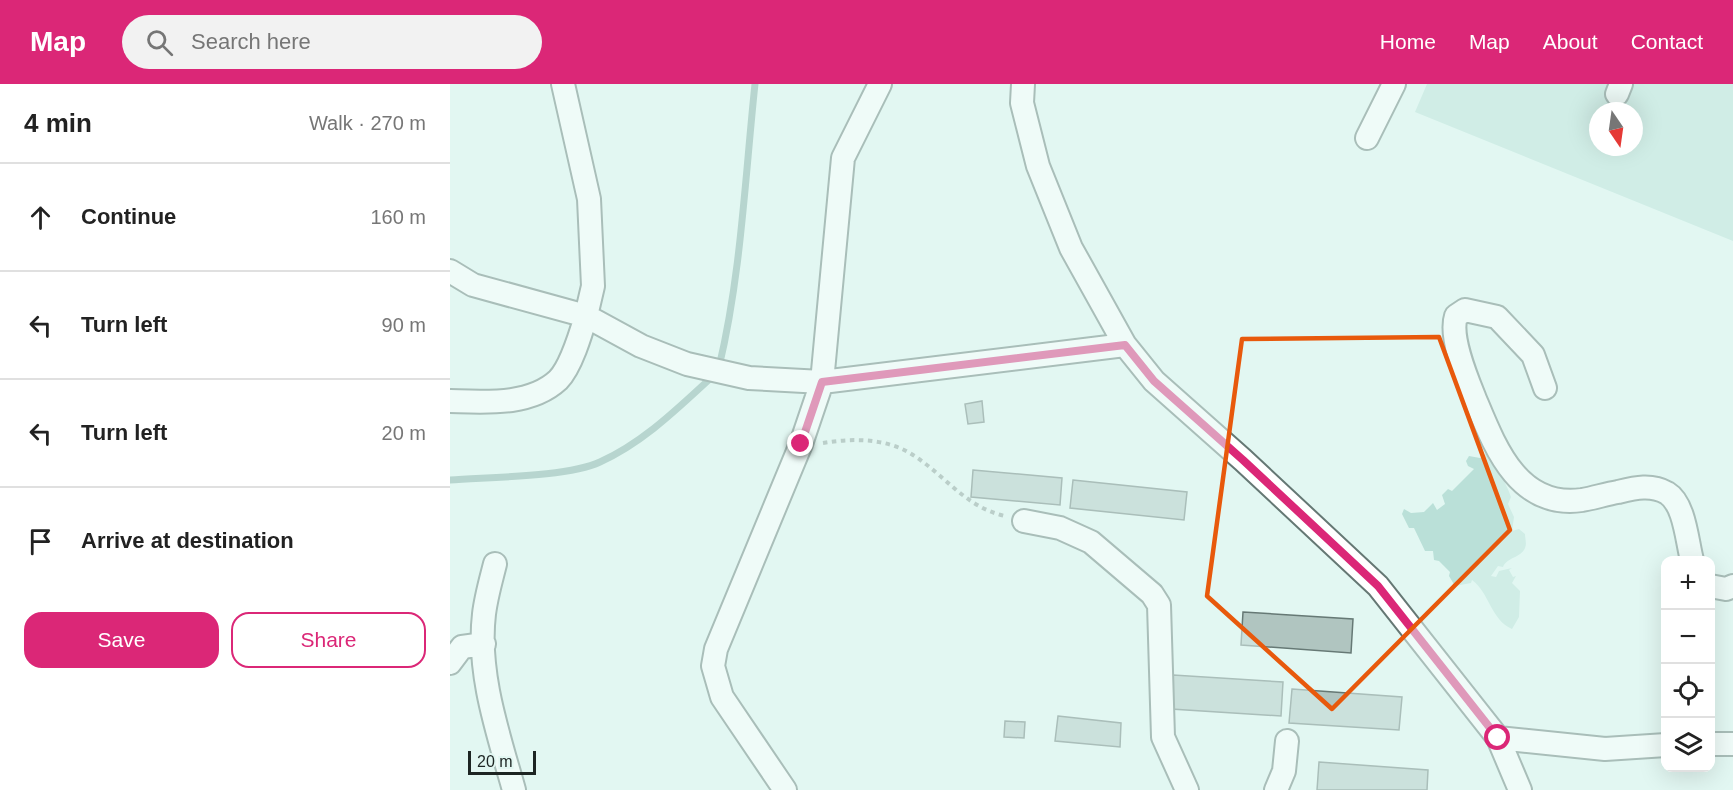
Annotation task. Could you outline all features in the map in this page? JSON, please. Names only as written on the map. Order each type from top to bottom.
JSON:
[{"type":"street","points":[[450,401],[504,402],[536,392],[558,380],[579,340],[593,286],[589,199],[563,84]]},
{"type":"street","points":[[785,790],[722,697],[713,666],[716,649],[801,444],[822,382],[843,158],[880,84]]},
{"type":"street","points":[[1023,84],[1022,103],[1042,176],[1071,248],[1125,345],[1154,381],[1243,460],[1378,586],[1498,738],[1520,790]]},
{"type":"street","points":[[1367,138],[1394,84]]},
{"type":"street","points":[[450,271],[473,285],[586,316],[641,346],[687,364],[749,378],[822,382],[1125,345]]},
{"type":"street","points":[[1545,388],[1533,355],[1497,317],[1465,310],[1456,316],[1454,333],[1469,384],[1496,449],[1511,472],[1527,486],[1559,499],[1581,500],[1648,487],[1668,493],[1680,512],[1691,556]]},
{"type":"street","points":[[1024,521],[1060,528],[1091,542],[1155,600],[1161,629],[1163,737],[1187,790]]},
{"type":"street","points":[[495,564],[484,614],[484,665],[493,714],[514,790]]},
{"type":"street","points":[[1715,587],[1726,589],[1733,586]]},
{"type":"street","points":[[450,663],[462,647],[484,644]]},
{"type":"street","points":[[1498,738],[1605,749],[1661,745]]},
{"type":"street","points":[[1276,790],[1284,771],[1287,741]]},
{"type":"street","points":[[1715,744],[1733,744]]},
{"type":"path","points":[[813,444],[850,439],[892,445],[915,456],[957,492],[986,512],[1024,521]]},
{"type":"highlighted area","points":[[1439,337],[1510,530],[1332,709],[1207,596],[1242,339]]},
{"type":"green space","points":[[1427,84],[1733,84],[1733,241],[1415,112]]},
{"type":"green space","points":[[1487,453],[1493,460],[1511,497],[1508,504],[1514,517],[1512,531],[1519,529],[1525,534],[1526,545],[1523,551],[1503,567],[1498,566],[1491,576],[1496,577],[1499,571],[1512,568],[1509,570],[1513,577],[1516,576],[1512,583],[1520,591],[1519,617],[1512,629],[1499,619],[1478,585],[1472,580],[1471,583],[1455,586],[1449,576],[1450,572],[1439,561],[1434,560],[1433,551],[1425,551],[1414,528],[1409,528],[1402,514],[1404,509],[1411,513],[1424,512],[1433,503],[1437,510],[1445,504],[1442,495],[1448,489],[1452,491],[1474,469],[1468,466],[1466,461],[1469,456],[1480,458]]},
{"type":"building","points":[[982,401],[984,422],[968,424],[965,404]]},
{"type":"building","points":[[973,470],[1062,478],[1060,505],[971,497]]},
{"type":"building","points":[[1073,480],[1187,492],[1184,520],[1070,508]]},
{"type":"building","points":[[1243,612],[1353,619],[1351,653],[1241,645]]},
{"type":"building","points":[[1173,675],[1283,682],[1281,716],[1171,709]]},
{"type":"building","points":[[1292,689],[1402,697],[1399,730],[1289,723]]},
{"type":"building","points":[[1058,716],[1121,723],[1120,747],[1055,741]]},
{"type":"building","points":[[1005,721],[1025,722],[1024,738],[1004,737]]},
{"type":"building","points":[[1319,762],[1428,770],[1427,790],[1317,790]]},
{"type":"waterway","points":[[719,367],[742,226],[755,84]]},
{"type":"waterway","points":[[450,480],[569,471],[600,462],[646,434],[713,376]]},
{"type":"route","points":[[801,444],[822,382],[1125,345],[1154,381],[1243,460],[1378,586],[1498,738]]}]
